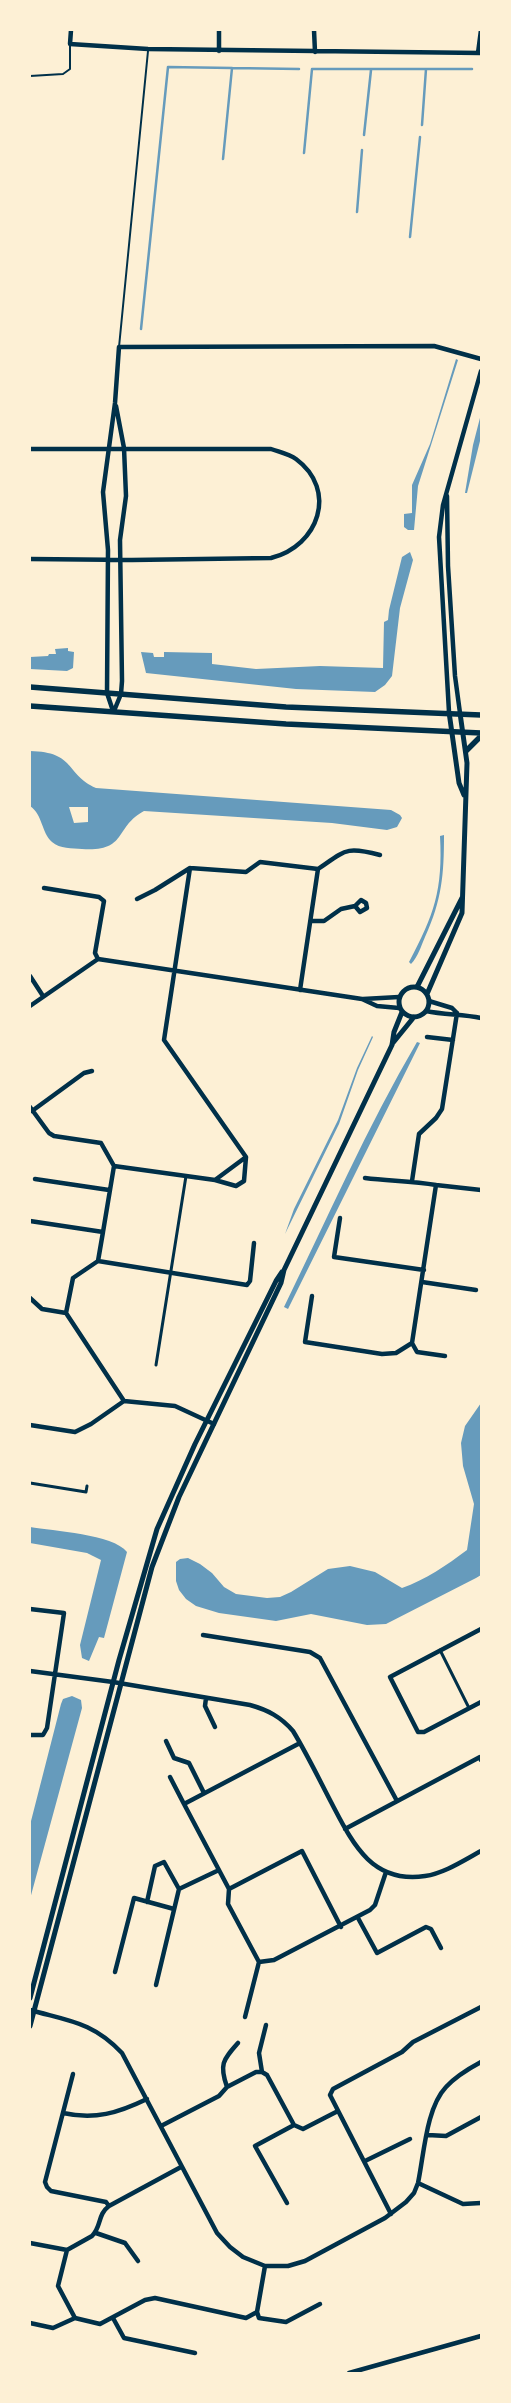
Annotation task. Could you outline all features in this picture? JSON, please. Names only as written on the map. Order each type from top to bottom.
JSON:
[{"type":"main road","points":[[30,687],[286,707],[449,712],[481,715]]},
{"type":"main road","points":[[30,706],[286,724],[453,731],[481,734]]},
{"type":"main road","points":[[466,751],[481,734]]},
{"type":"street","points":[[70,30],[70,44],[148,50],[480,53],[481,30]]},
{"type":"street","points":[[219,30],[219,51]]},
{"type":"street","points":[[314,30],[314,52]]},
{"type":"street","points":[[113,711],[107,693],[108,560],[103,492],[115,402],[119,347],[434,346],[481,359]]},
{"type":"street","points":[[465,795],[460,783],[449,712],[439,537],[443,505],[481,372]]},
{"type":"street","points":[[113,711],[121,694],[120,540],[126,496],[124,448],[115,402]]},
{"type":"street","points":[[30,449],[265,449],[284,453],[295,458],[310,475],[319,494],[319,512],[312,529],[302,544],[272,558],[30,559]]},
{"type":"street","points":[[427,994],[462,913],[464,876],[465,795],[467,783],[466,751],[454,676],[446,495]]},
{"type":"street","points":[[137,899],[190,868],[246,872],[260,862],[318,869],[346,850],[359,850],[380,855]]},
{"type":"street","points":[[114,1166],[215,1180],[236,1186],[244,1181],[246,1157],[164,1040],[190,868]]},
{"type":"street","points":[[300,990],[312,921],[318,869]]},
{"type":"street","points":[[44,888],[99,897],[104,901],[96,953],[98,959]]},
{"type":"street","points":[[417,986],[462,898]]},
{"type":"street","points":[[312,921],[324,921],[341,909],[355,906]]},
{"type":"street","points":[[30,1006],[98,959],[362,999],[399,997],[408,987],[417,986],[427,994],[429,1001],[426,1011]]},
{"type":"street","points":[[30,976],[43,996]]},
{"type":"street","points":[[392,1045],[401,1010],[399,997]]},
{"type":"street","points":[[362,999],[377,1006],[401,1010],[414,1017]]},
{"type":"street","points":[[429,1001],[452,1008],[457,1013],[481,1018]]},
{"type":"street","points":[[30,2026],[32,2011],[120,1683],[164,1531],[274,1299],[284,1270],[392,1045],[414,1017],[426,1011],[450,1016],[457,1013]]},
{"type":"street","points":[[412,1181],[419,1134],[436,1118],[442,1109],[457,1013]]},
{"type":"street","points":[[427,1037],[453,1040]]},
{"type":"street","points":[[92,1071],[84,1073],[31,1109],[49,1133],[54,1136],[101,1143],[114,1166],[108,1190],[98,1261]]},
{"type":"street","points":[[215,1180],[246,1157]]},
{"type":"street","points":[[156,1365],[186,1176]]},
{"type":"street","points":[[365,1178],[402,1183],[412,1181],[481,1190]]},
{"type":"street","points":[[35,1179],[108,1190]]},
{"type":"street","points":[[436,1185],[412,1342],[417,1352],[445,1356]]},
{"type":"street","points":[[340,1218],[334,1257],[424,1270]]},
{"type":"street","points":[[30,1221],[103,1232]]},
{"type":"street","points":[[124,1400],[66,1313],[73,1278],[98,1261],[247,1285],[250,1281],[254,1243]]},
{"type":"street","points":[[30,1998],[113,1682],[157,1529],[207,1420],[276,1281],[284,1270]]},
{"type":"street","points":[[422,1282],[476,1290]]},
{"type":"street","points":[[312,1296],[305,1342],[382,1354],[396,1353],[412,1342]]},
{"type":"street","points":[[30,1298],[42,1309],[66,1313]]},
{"type":"street","points":[[30,1425],[70,1432],[80,1430],[124,1400],[175,1406],[214,1424]]},
{"type":"street","points":[[30,1483],[86,1492],[87,1486]]},
{"type":"street","points":[[30,1609],[64,1614],[47,1728],[43,1735],[30,1735]]},
{"type":"street","points":[[481,1629],[390,1677],[418,1732],[424,1732],[481,1702]]},
{"type":"street","points":[[203,1635],[310,1652],[320,1658],[397,1801]]},
{"type":"street","points":[[440,1650],[469,1708]]},
{"type":"street","points":[[30,1672],[120,1683],[266,1710],[286,1722],[300,1743],[360,1853],[386,1872],[400,1876],[426,1876],[440,1872],[481,1851]]},
{"type":"street","points":[[206,1698],[205,1706],[215,1727]]},
{"type":"street","points":[[166,1741],[174,1758],[188,1763],[204,1793]]},
{"type":"street","points":[[184,1804],[300,1743]]},
{"type":"street","points":[[345,1828],[480,1757],[481,1760]]},
{"type":"street","points":[[170,1777],[228,1889],[228,1904],[259,1962],[245,2017]]},
{"type":"street","points":[[228,1889],[302,1851],[341,1926]]},
{"type":"street","points":[[147,1902],[156,1866],[164,1862],[179,1889],[156,1985]]},
{"type":"street","points":[[179,1889],[218,1870]]},
{"type":"street","points":[[259,1962],[274,1960],[358,1918],[375,1905],[386,1872]]},
{"type":"street","points":[[115,1972],[134,1898],[174,1909]]},
{"type":"street","points":[[358,1918],[377,1953],[426,1927],[431,1929],[441,1948]]},
{"type":"street","points":[[391,2214],[330,2095],[333,2089],[402,2052],[413,2042],[481,2008]]},
{"type":"street","points":[[32,2011],[80,2023],[95,2029],[110,2040],[122,2053],[217,2233],[243,2257],[265,2266],[288,2266],[305,2261],[391,2214],[414,2193],[418,2183],[433,2108],[445,2087],[463,2072],[481,2062]]},
{"type":"street","points":[[262,2072],[259,2053],[266,2025]]},
{"type":"street","points":[[227,2087],[222,2074],[222,2065],[238,2043]]},
{"type":"street","points":[[161,2126],[218,2096],[227,2087],[256,2072],[262,2072],[267,2075],[294,2125],[303,2129],[338,2111]]},
{"type":"street","points":[[73,2074],[46,2182],[47,2187],[51,2191],[106,2202],[109,2206]]},
{"type":"street","points":[[63,2112],[81,2117],[102,2116],[124,2110],[146,2099]]},
{"type":"street","points":[[428,2134],[446,2136],[481,2118]]},
{"type":"street","points":[[287,2203],[255,2146],[294,2125]]},
{"type":"street","points":[[364,2161],[410,2139]]},
{"type":"street","points":[[30,2243],[67,2250],[96,2233],[102,2212],[109,2206],[182,2167]]},
{"type":"street","points":[[418,2183],[463,2204],[481,2203]]},
{"type":"street","points":[[96,2233],[125,2242],[138,2261]]},
{"type":"street","points":[[67,2250],[58,2286],[75,2318]]},
{"type":"street","points":[[265,2266],[257,2312],[259,2318],[286,2322],[320,2304]]},
{"type":"street","points":[[30,2323],[53,2328],[75,2318],[100,2324],[145,2300],[155,2298],[246,2318],[257,2312]]},
{"type":"street","points":[[112,2318],[124,2338],[195,2353]]},
{"type":"street","points":[[349,2373],[481,2336]]},
{"type":"lane","points":[[30,76],[63,74],[70,69],[70,44]]},
{"type":"lane","points":[[119,347],[148,50]]},
{"type":"water","points":[[456,359],[458,360],[418,486],[414,530],[408,530],[404,527],[404,514],[412,513],[412,485],[430,444]]},
{"type":"water","points":[[481,414],[481,437],[467,493],[465,493],[473,445]]},
{"type":"water","points":[[410,552],[413,560],[400,608],[392,676],[385,685],[375,692],[296,689],[146,673],[141,652],[153,653],[154,657],[164,657],[164,652],[212,653],[212,664],[256,669],[320,666],[383,668],[384,622],[388,620],[402,557]]},
{"type":"water","points":[[68,648],[68,651],[74,652],[73,668],[67,671],[30,669],[30,657],[48,656],[49,654],[56,654],[55,649]]},
{"type":"water","points":[[30,751],[45,752],[63,759],[79,776],[96,788],[391,810],[402,818],[397,827],[387,830],[332,823],[144,811],[128,824],[114,843],[97,849],[82,849],[62,847],[52,842],[48,838],[37,814],[30,806]],"holes":[[[69,807],[88,807],[88,822],[74,823]]]},
{"type":"water","points":[[444,835],[441,887],[435,911],[421,948],[411,964],[409,962],[425,930],[435,902],[440,872],[440,836]]},
{"type":"water","points":[[372,1036],[339,1124],[285,1234],[294,1209],[338,1120],[357,1068]]},
{"type":"water","points":[[417,1042],[420,1043],[288,1309],[284,1307],[348,1173],[381,1107]]},
{"type":"water","points":[[481,1403],[481,1575],[386,1624],[367,1625],[311,1614],[276,1621],[219,1613],[196,1606],[186,1599],[179,1590],[176,1581],[176,1562],[180,1559],[188,1558],[212,1573],[224,1587],[236,1594],[267,1598],[280,1597],[291,1592],[328,1569],[350,1566],[375,1572],[402,1588],[436,1572],[467,1550],[474,1504],[463,1466],[461,1443],[465,1426]]},
{"type":"water","points":[[30,1527],[96,1537],[120,1546],[127,1552],[104,1638],[99,1637],[89,1661],[82,1658],[80,1645],[101,1560],[87,1553],[30,1543]]},
{"type":"water","points":[[72,1696],[81,1700],[82,1708],[30,1899],[30,1825],[61,1704],[63,1699]]},
{"type":"waterway","points":[[141,329],[168,67],[232,68]]},
{"type":"waterway","points":[[223,159],[232,68],[299,69]]},
{"type":"waterway","points":[[304,153],[312,69],[472,69]]},
{"type":"waterway","points":[[422,125],[426,69]]},
{"type":"waterway","points":[[364,135],[371,70]]},
{"type":"waterway","points":[[410,237],[420,137]]},
{"type":"waterway","points":[[357,212],[362,150]]}]
